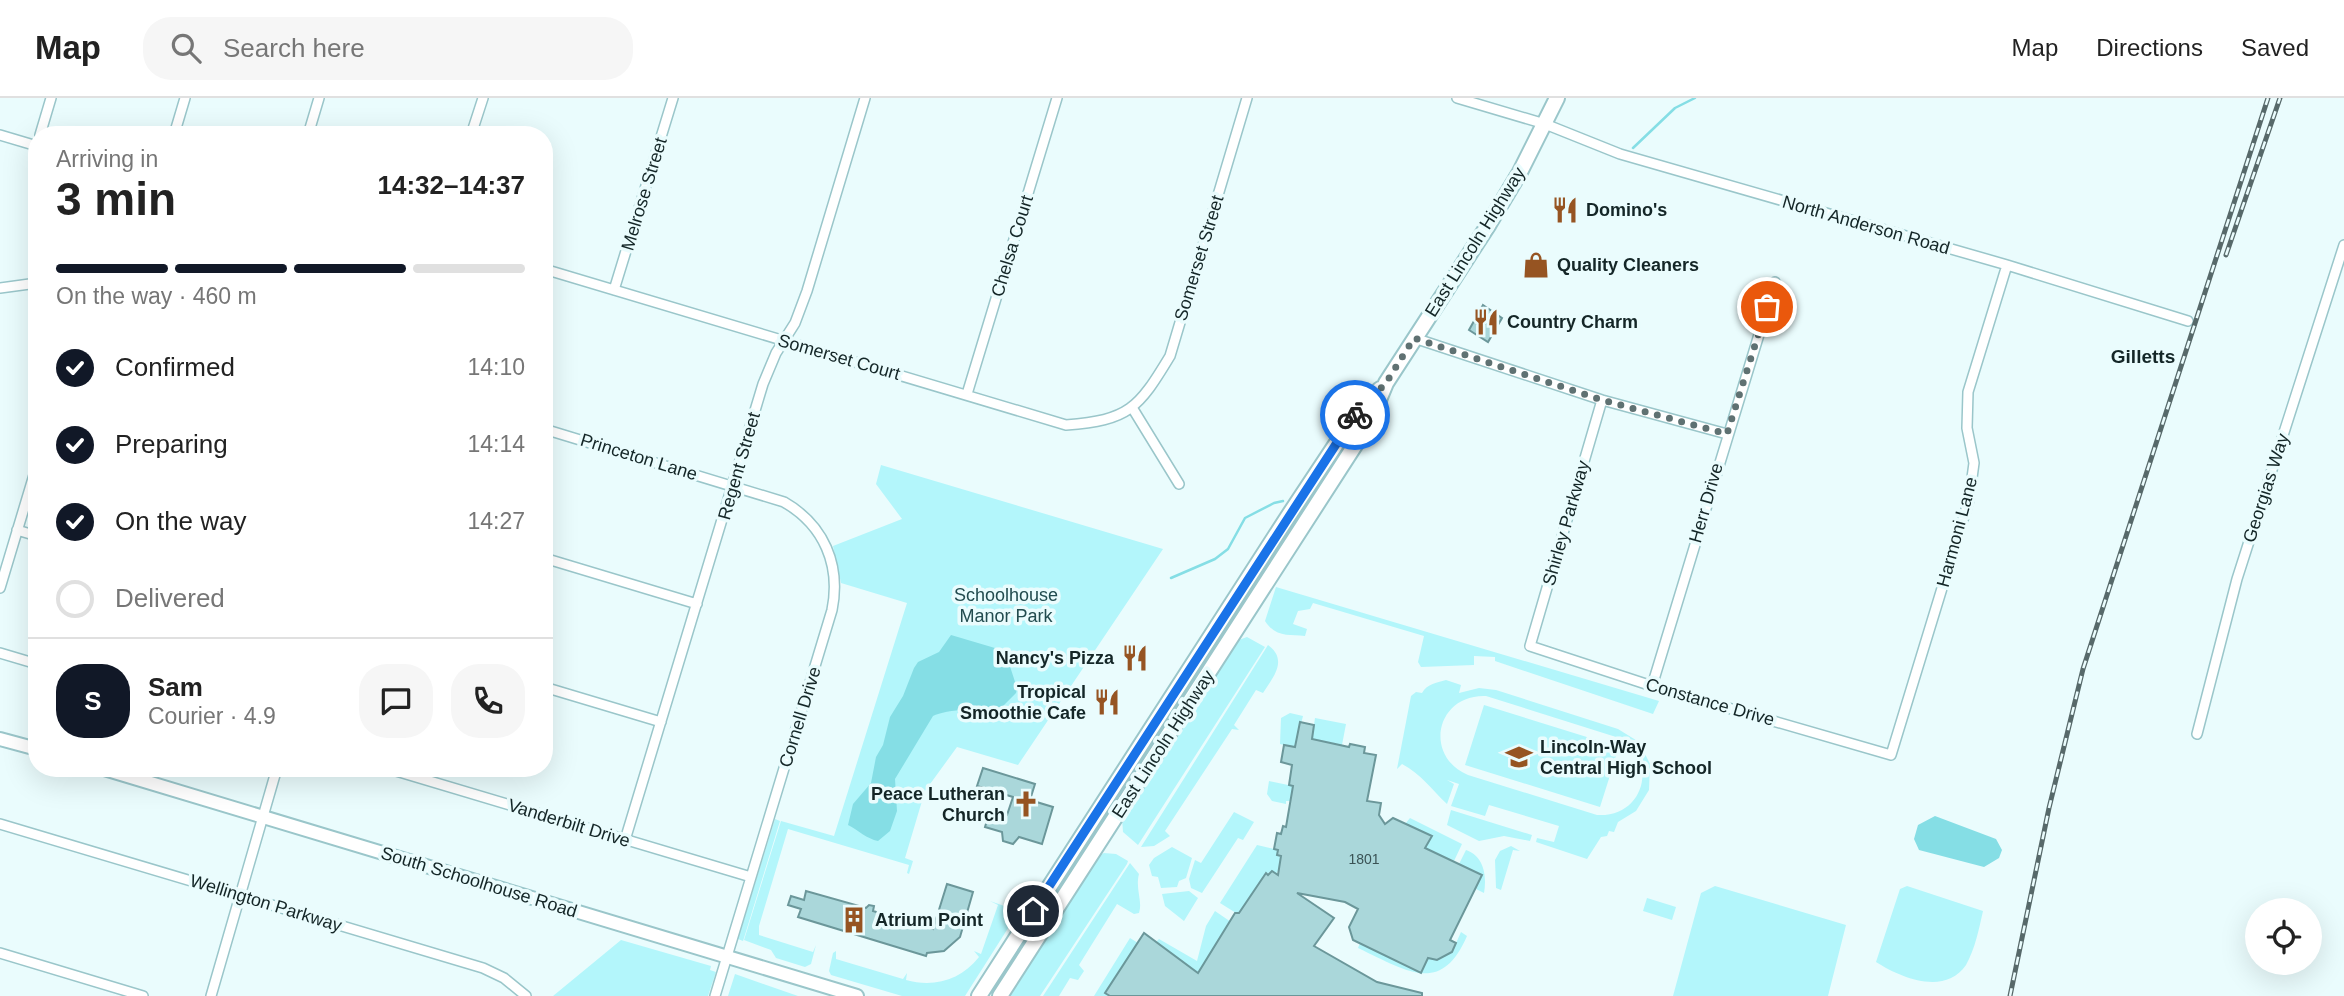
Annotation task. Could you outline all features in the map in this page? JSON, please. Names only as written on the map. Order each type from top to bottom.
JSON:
[{"type":"main road","name":"East Lincoln Highway","points":[[1000,996],[1339,471],[1371,419],[1386,383],[1489,224],[1557,98]]},
{"type":"main road","name":"East Lincoln Highway","points":[[979,996],[1302,495],[1358,411],[1386,383]]},
{"type":"street","points":[[43,126],[51,98]]},
{"type":"street","points":[[177,126],[185,98]]},
{"type":"street","points":[[311,126],[319,98]]},
{"type":"street","points":[[474,126],[482,98]]},
{"type":"street","name":"Melrose Street","points":[[614,290],[673,98]]},
{"type":"street","name":"Regent Street","points":[[625,840],[763,384],[794,324],[807,291],[865,98]]},
{"type":"street","name":"Chelsa Court","points":[[967,394],[1057,98]]},
{"type":"street","name":"Somerset Street","points":[[1133,409],[1170,356],[1247,98]]},
{"type":"street","name":"North Anderson Road","points":[[1457,98],[1545,124],[1620,154],[2007,265],[2188,321]]},
{"type":"street","points":[[0,135],[28,143]]},
{"type":"street","name":"Georgias Way","points":[[2197,734],[2237,579],[2344,245]]},
{"type":"street","name":"Harmoni Lane","points":[[1891,755],[1972,486],[1974,463],[1966,414],[1968,392],[2007,265]]},
{"type":"street","name":"Somerset Court","points":[[553,272],[1066,425],[1102,422],[1133,409]]},
{"type":"street","name":"Herr Drive","points":[[1652,685],[1775,282]]},
{"type":"street","points":[[3,286],[28,283]]},
{"type":"street","points":[[1414,338],[1602,400],[1727,434]]},
{"type":"street","name":"Shirley Parkway","points":[[1530,646],[1602,400]]},
{"type":"street","points":[[1133,409],[1179,484]]},
{"type":"street","name":"Princeton Lane","points":[[553,432],[734,485]]},
{"type":"street","name":"Cornell Drive","points":[[715,996],[829,623],[835,594],[834,567],[825,544],[802,514],[784,502],[734,485]]},
{"type":"street","points":[[0,589],[28,494]]},
{"type":"street","points":[[17,530],[28,533]]},
{"type":"street","points":[[553,561],[697,604]]},
{"type":"street","name":"Constance Drive","points":[[1530,646],[1891,755]]},
{"type":"street","points":[[0,653],[28,661]]},
{"type":"street","points":[[553,690],[661,722]]},
{"type":"street","points":[[0,738],[28,746]]},
{"type":"street","name":"South Schoolhouse Road","points":[[131,777],[857,996]]},
{"type":"street","points":[[211,996],[275,777]]},
{"type":"street","name":"Vanderbilt Drive","points":[[417,777],[751,877]]},
{"type":"street","name":"Wellington Parkway","points":[[0,824],[483,968],[505,978],[526,996]]},
{"type":"street","points":[[0,953],[143,996]]},
{"type":"green space","name":"Schoolhouse Manor Park","points":[[881,465],[1163,549],[1018,765],[957,747],[925,791],[905,858],[913,861],[909,874],[909,865],[788,829],[759,926],[759,935],[813,952],[816,945],[811,964],[805,967],[776,958],[771,950],[744,940],[781,821],[834,836],[907,603],[841,583],[833,546],[902,519],[876,484]]},
{"type":"green space","points":[[1276,587],[1659,701],[1653,714],[1495,661],[1495,657],[1474,656],[1474,665],[1421,667],[1418,662],[1424,636],[1313,603],[1310,609],[1298,611],[1293,624],[1307,629],[1305,636],[1278,633],[1265,621]]},
{"type":"green space","points":[[1247,637],[1265,647],[1138,845],[1123,832],[1122,818],[1236,641]]},
{"type":"green space","points":[[1268,645],[1277,656],[1278,662],[1263,693],[1256,690],[1234,725],[1239,730],[1232,729],[1165,831],[1170,836],[1154,846],[1141,847]]},
{"type":"green space","points":[[1446,680],[1461,685],[1459,693],[1479,688],[1496,690],[1618,729],[1639,742],[1650,764],[1649,790],[1636,811],[1618,822],[1614,832],[1609,831],[1607,836],[1601,837],[1587,859],[1536,842],[1537,838],[1554,842],[1559,826],[1489,805],[1485,816],[1451,806],[1459,784],[1447,780],[1454,784],[1447,804],[1409,768],[1402,764],[1397,769],[1411,696]],"holes":[[[1486,696],[1616,737],[1630,746],[1638,758],[1642,771],[1641,784],[1636,797],[1627,807],[1614,813],[1597,815],[1468,775],[1454,766],[1445,754],[1441,728],[1446,715],[1456,705],[1469,698]]]},
{"type":"green space","points":[[1484,705],[1619,747],[1600,807],[1465,765]]},
{"type":"green space","points":[[1290,713],[1303,716],[1295,747],[1292,746],[1291,751],[1288,746],[1280,744],[1281,718]]},
{"type":"green space","points":[[1315,718],[1346,724],[1342,745],[1312,739]]},
{"type":"green space","points":[[1155,733],[1158,735],[1130,783],[1070,877],[1068,875],[1097,822]]},
{"type":"green space","points":[[1269,781],[1293,786],[1290,801],[1286,801],[1286,804],[1272,801],[1267,794]]},
{"type":"green space","points":[[1451,810],[1532,835],[1530,841],[1504,836],[1479,841],[1447,825]]},
{"type":"green space","points":[[1234,812],[1254,822],[1243,840],[1238,838],[1202,893],[1191,888],[1189,879],[1195,860],[1201,863]]},
{"type":"green space","points":[[1410,818],[1462,844],[1454,861],[1425,848],[1405,824]]},
{"type":"green space","points":[[775,819],[780,821],[743,941],[738,939]]},
{"type":"green space","points":[[1257,845],[1278,850],[1279,868],[1276,874],[1272,871],[1266,874],[1239,913],[1236,913],[1220,903]]},
{"type":"green space","points":[[1511,846],[1520,851],[1513,850],[1501,890],[1496,888],[1495,860],[1500,851]]},
{"type":"green space","points":[[1172,847],[1192,858],[1186,878],[1179,881],[1177,887],[1161,888],[1158,877],[1152,876],[1149,865],[1154,858]]},
{"type":"green space","points":[[1466,850],[1477,857],[1483,867],[1484,893],[1476,889],[1482,875],[1459,864]]},
{"type":"green space","points":[[1104,853],[1116,854],[1128,861],[1127,864],[1040,996],[1010,996],[1098,856]]},
{"type":"green space","points":[[1130,863],[1139,874],[1139,913],[1134,914],[1117,904],[1079,965],[1084,971],[1078,980],[1070,978],[1059,996],[1043,996]]},
{"type":"green space","points":[[1715,886],[1846,925],[1828,996],[1673,996],[1701,893]]},
{"type":"green space","points":[[1907,886],[1983,911],[1966,965],[1947,980],[1935,982],[1910,978],[1876,962],[1900,889]]},
{"type":"green space","points":[[1189,891],[1198,898],[1184,921],[1165,906],[1162,894]]},
{"type":"green space","points":[[1647,898],[1676,907],[1672,920],[1643,911]]},
{"type":"green space","points":[[990,901],[1019,911],[965,996],[902,996],[831,975],[829,971],[833,953],[836,951],[836,959],[903,979],[907,973],[906,980],[927,983],[946,980],[972,965],[979,957],[974,951],[981,954],[998,905]]},
{"type":"green space","points":[[1215,911],[1231,922],[1198,973],[1156,942],[1159,939],[1197,961],[1206,926]]},
{"type":"green space","points":[[1461,932],[1467,936],[1457,955],[1446,966],[1434,972],[1421,973],[1407,970],[1358,948],[1360,943],[1421,972],[1428,958],[1437,960],[1452,952]]},
{"type":"green space","points":[[1130,938],[1138,943],[1105,993],[1110,996],[1094,996]]},
{"type":"green space","points":[[621,940],[711,966],[710,970],[716,972],[708,996],[553,996]]},
{"type":"green space","points":[[735,974],[798,996],[728,996]]},
{"type":"shaded area","points":[[951,635],[1005,651],[1017,688],[1016,693],[1001,708],[956,710],[933,716],[895,779],[897,811],[890,831],[878,841],[874,840],[848,825],[853,804],[871,783],[876,757],[883,745],[890,717],[903,696],[914,668],[918,662],[939,652]]},
{"type":"shaded area","points":[[1935,816],[1996,839],[2002,850],[1999,858],[1984,867],[1919,850],[1914,839],[1918,825]]},
{"type":"building","name":"Country Charm","points":[[1483,305],[1502,318],[1488,342],[1469,330]]},
{"type":"building","points":[[1300,722],[1314,725],[1312,739],[1349,747],[1350,744],[1365,747],[1364,753],[1376,755],[1367,801],[1381,803],[1379,815],[1385,824],[1393,818],[1432,836],[1425,848],[1482,875],[1450,940],[1456,943],[1452,952],[1437,960],[1428,958],[1421,973],[1353,940],[1349,927],[1358,909],[1345,902],[1297,893],[1334,918],[1314,946],[1377,982],[1422,993],[1422,996],[1110,996],[1105,993],[1144,933],[1198,973],[1235,913],[1239,913],[1266,873],[1268,875],[1272,871],[1278,875],[1281,856],[1277,855],[1278,850],[1274,849],[1277,833],[1281,834],[1283,826],[1286,827],[1293,786],[1289,785],[1292,765],[1281,762],[1284,745],[1295,747]]},
{"type":"building","name":"Peace Lutheran Church","points":[[983,768],[1035,784],[1030,800],[1053,807],[1042,844],[1019,837],[1013,844],[1003,841],[1002,832],[985,827],[990,810],[1007,815],[1013,797],[977,786]]},
{"type":"building","name":"Atrium Point","points":[[947,884],[973,892],[960,937],[944,951],[927,953],[926,956],[798,917],[801,909],[788,905],[791,896],[804,900],[806,891],[866,908],[869,905],[874,906],[873,911],[933,929]]},
{"type":"waterway","points":[[1633,148],[1675,108],[1695,98]]},
{"type":"waterway","points":[[1171,578],[1215,559],[1228,549],[1245,518],[1283,501]]},
{"type":"railway","points":[[2010,996],[2049,808],[2083,669],[2268,98]]},
{"type":"railway","points":[[2226,255],[2280,98]]},
{"type":"way so far","points":[[1355,415],[1386,383],[1414,338],[1602,400],[1727,434],[1767,307]]},
{"type":"place","name":"Domino's","points":[[1565,210]]},
{"type":"place","name":"Quality Cleaners","points":[[1536,265]]},
{"type":"place","name":"Country Charm","points":[[1486,322]]},
{"type":"place","name":"Nancy's Pizza","points":[[1135,658]]},
{"type":"place","name":"Tropical Smoothie Cafe","points":[[1107,702]]},
{"type":"place","name":"Lincoln-Way Central High School","points":[[1519,757]]},
{"type":"place","name":"Peace Lutheran Church","points":[[1026,804]]},
{"type":"place","name":"Atrium Point","points":[[854,920]]},
{"type":"district","name":"Gilletts","points":[[2143,356]]},
{"type":"route","points":[[1033,911],[1355,415]]}]
